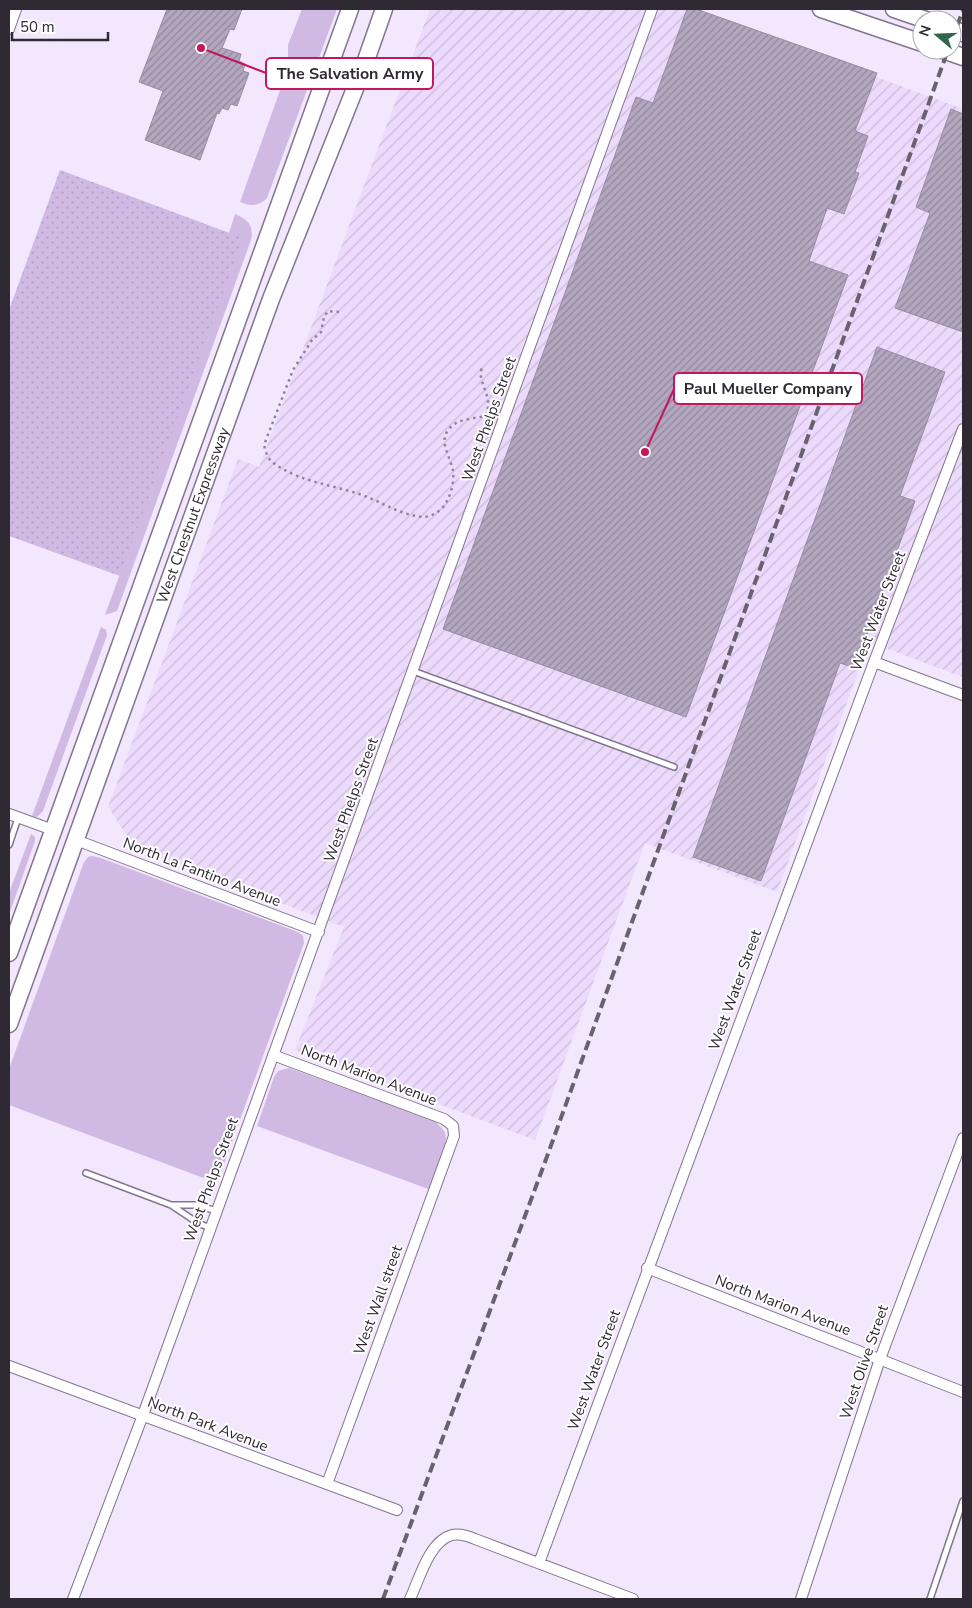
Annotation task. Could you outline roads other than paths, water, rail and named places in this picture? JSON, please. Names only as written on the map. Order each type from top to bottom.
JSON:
[{"type":"main road","name":"West Chestnut Expressway","points":[[9,953],[350,9]]},
{"type":"main road","name":"West Chestnut Expressway","points":[[9,1024],[271,299],[364,66],[384,9]]},
{"type":"main road","points":[[821,9],[912,40]]},
{"type":"main road","points":[[894,9],[912,15]]},
{"type":"street","points":[[9,29],[16,9]]},
{"type":"street","name":"West Phelps Street","points":[[73,1599],[143,1415],[319,932],[652,9]]},
{"type":"street","name":"West Water Street","points":[[539,1563],[647,1268],[963,429]]},
{"type":"street","points":[[874,662],[963,694]]},
{"type":"street","points":[[14,815],[53,830]]},
{"type":"street","name":"North La Fantino Avenue","points":[[76,840],[319,932]]},
{"type":"street","name":"North Marion Avenue","points":[[273,1055],[444,1119],[453,1126]]},
{"type":"street","name":"West Wall street","points":[[327,1484],[454,1136],[453,1126]]},
{"type":"street","name":"West Olive Street","points":[[801,1599],[880,1359],[963,1138]]},
{"type":"street","name":"North Marion Avenue","points":[[647,1268],[963,1392]]},
{"type":"street","name":"North Park Avenue","points":[[9,1366],[397,1510]]},
{"type":"street","points":[[410,1599],[431,1552],[438,1543],[454,1535],[464,1535],[633,1599]]},
{"type":"lane","points":[[414,671],[674,767]]},
{"type":"lane","points":[[9,845],[14,815]]},
{"type":"lane","points":[[86,1173],[171,1205],[198,1223],[210,1228]]},
{"type":"lane","points":[[171,1205],[196,1205],[217,1211]]},
{"type":"lane","points":[[930,1599],[963,1500]]},
{"type":"railway","points":[[383,1599],[545,1162],[944,60]]},
{"type":"place","name":"The Salvation Army","points":[[201,48]]},
{"type":"place","name":"Paul Mueller Company","points":[[645,452]]}]
